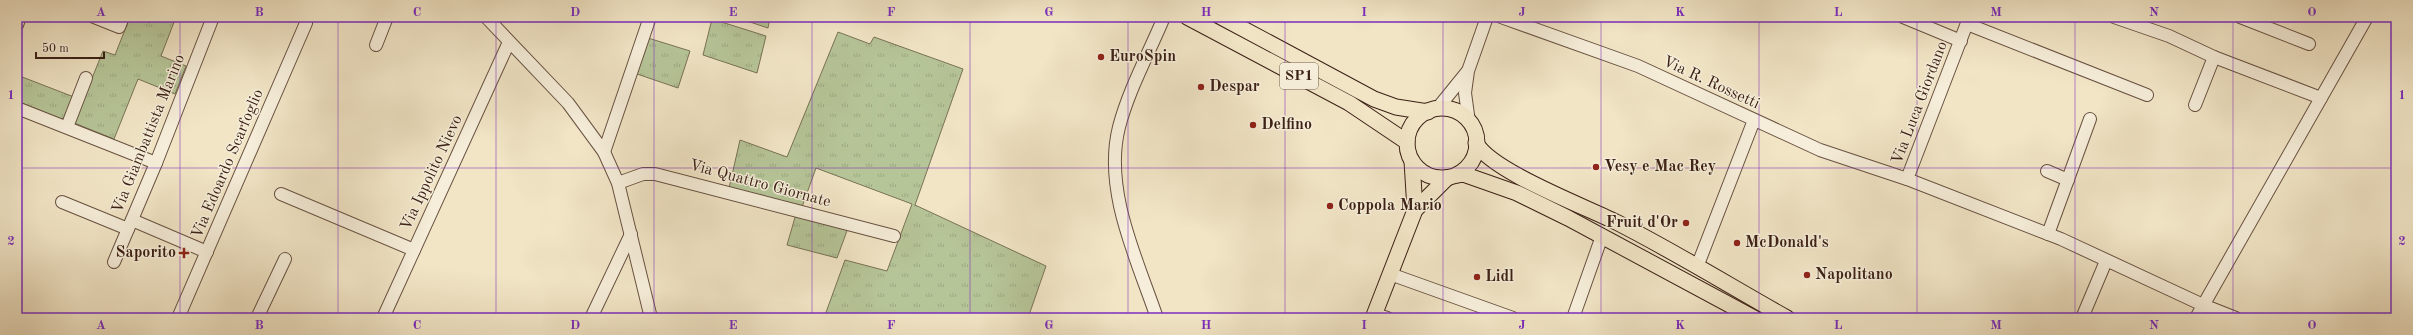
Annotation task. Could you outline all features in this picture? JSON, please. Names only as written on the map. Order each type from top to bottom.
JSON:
[{"type":"main road","name":"SP1","points":[[1187,17],[1349,103],[1407,142]]},
{"type":"main road","name":"SP1","points":[[1220,17],[1374,100],[1396,107],[1432,110]]},
{"type":"main road","points":[[1378,317],[1390,274],[1415,210],[1412,161],[1407,142],[1413,124],[1432,110],[1455,111],[1469,122],[1479,148],[1497,162],[1520,176],[1618,223],[1786,318]]},
{"type":"main road","points":[[1415,210],[1452,176],[1471,161],[1476,143]]},
{"type":"main road","points":[[1412,161],[1427,175],[1452,176],[1463,174],[1517,192],[1754,318]]},
{"type":"street","points":[[17,26],[20,17]]},
{"type":"street","points":[[94,17],[119,27],[123,17]]},
{"type":"street","name":"Via Giambattista Marino","points":[[114,262],[156,163],[213,17]]},
{"type":"street","points":[[376,45],[387,17]]},
{"type":"street","points":[[486,17],[568,103],[604,152],[618,183],[651,318]]},
{"type":"street","points":[[604,152],[650,17]]},
{"type":"street","points":[[1157,318],[1131,242],[1118,194],[1115,158],[1121,120],[1164,17]]},
{"type":"street","points":[[1469,122],[1465,93],[1468,71],[1487,17]]},
{"type":"street","name":"Via R. Rossetti","points":[[1501,17],[1638,66],[1820,150],[1907,179],[2048,234],[2203,305],[2236,318]]},
{"type":"street","points":[[1903,17],[1961,40]]},
{"type":"street","points":[[2114,17],[2169,36],[2214,57],[2321,98]]},
{"type":"street","points":[[2240,17],[2309,44]]},
{"type":"street","points":[[2196,318],[2367,17]]},
{"type":"street","points":[[1968,21],[2147,95]]},
{"type":"street","name":"Via Luca Giordano","points":[[1907,179],[1968,21]]},
{"type":"street","name":"Via Edoardo Scarfoglio","points":[[178,318],[306,23]]},
{"type":"street","name":"Via Ippolito Nievo","points":[[383,318],[509,42]]},
{"type":"street","points":[[2195,105],[2214,57]]},
{"type":"street","points":[[1432,110],[1468,71]]},
{"type":"street","points":[[67,127],[86,78]]},
{"type":"street","points":[[17,108],[156,163]]},
{"type":"street","points":[[1697,267],[1754,120]]},
{"type":"street","points":[[2048,234],[2090,120]]},
{"type":"street","points":[[2047,171],[2068,180]]},
{"type":"street","name":"Via Quattro Giornate","points":[[618,183],[643,174],[655,174],[894,236]]},
{"type":"street","points":[[281,194],[414,250]]},
{"type":"street","points":[[62,202],[130,224],[207,252]]},
{"type":"street","points":[[591,318],[631,234]]},
{"type":"street","points":[[1573,318],[1602,236]]},
{"type":"street","points":[[256,318],[285,259]]},
{"type":"street","points":[[2082,318],[2106,261]]},
{"type":"street","points":[[1390,274],[1513,318]]},
{"type":"green space","points":[[130,17],[176,17],[161,56],[186,66],[175,94],[138,79],[114,139],[74,123],[103,51],[115,55]]},
{"type":"green space","points":[[735,17],[770,17],[768,28]]},
{"type":"green space","points":[[712,19],[766,36],[757,73],[703,55]]},
{"type":"green space","points":[[838,32],[870,44],[874,37],[963,69],[915,205],[1046,266],[1028,318],[824,318],[845,260],[887,271],[912,204],[816,168],[802,207],[729,188],[740,140],[787,157]]},
{"type":"green space","points":[[648,38],[690,51],[678,88],[637,74]]},
{"type":"green space","points":[[17,75],[74,97],[66,117],[61,119],[17,101]]},
{"type":"green space","points":[[796,214],[848,228],[837,258],[787,245]]},
{"type":"place","name":"EuroSpin","points":[[1101,57]]},
{"type":"place","name":"Despar","points":[[1201,87]]},
{"type":"place","name":"Delfino","points":[[1253,125]]},
{"type":"place","name":"Vesy e Mac Rey","points":[[1596,167]]},
{"type":"place","name":"Coppola Mario","points":[[1330,206]]},
{"type":"place","name":"Fruit d'Or","points":[[1686,223]]},
{"type":"place","name":"McDonald's","points":[[1737,243]]},
{"type":"place","name":"Saporito","points":[[184,253]]},
{"type":"place","name":"Napolitano","points":[[1807,275]]},
{"type":"place","name":"Lidl","points":[[1477,277]]}]
